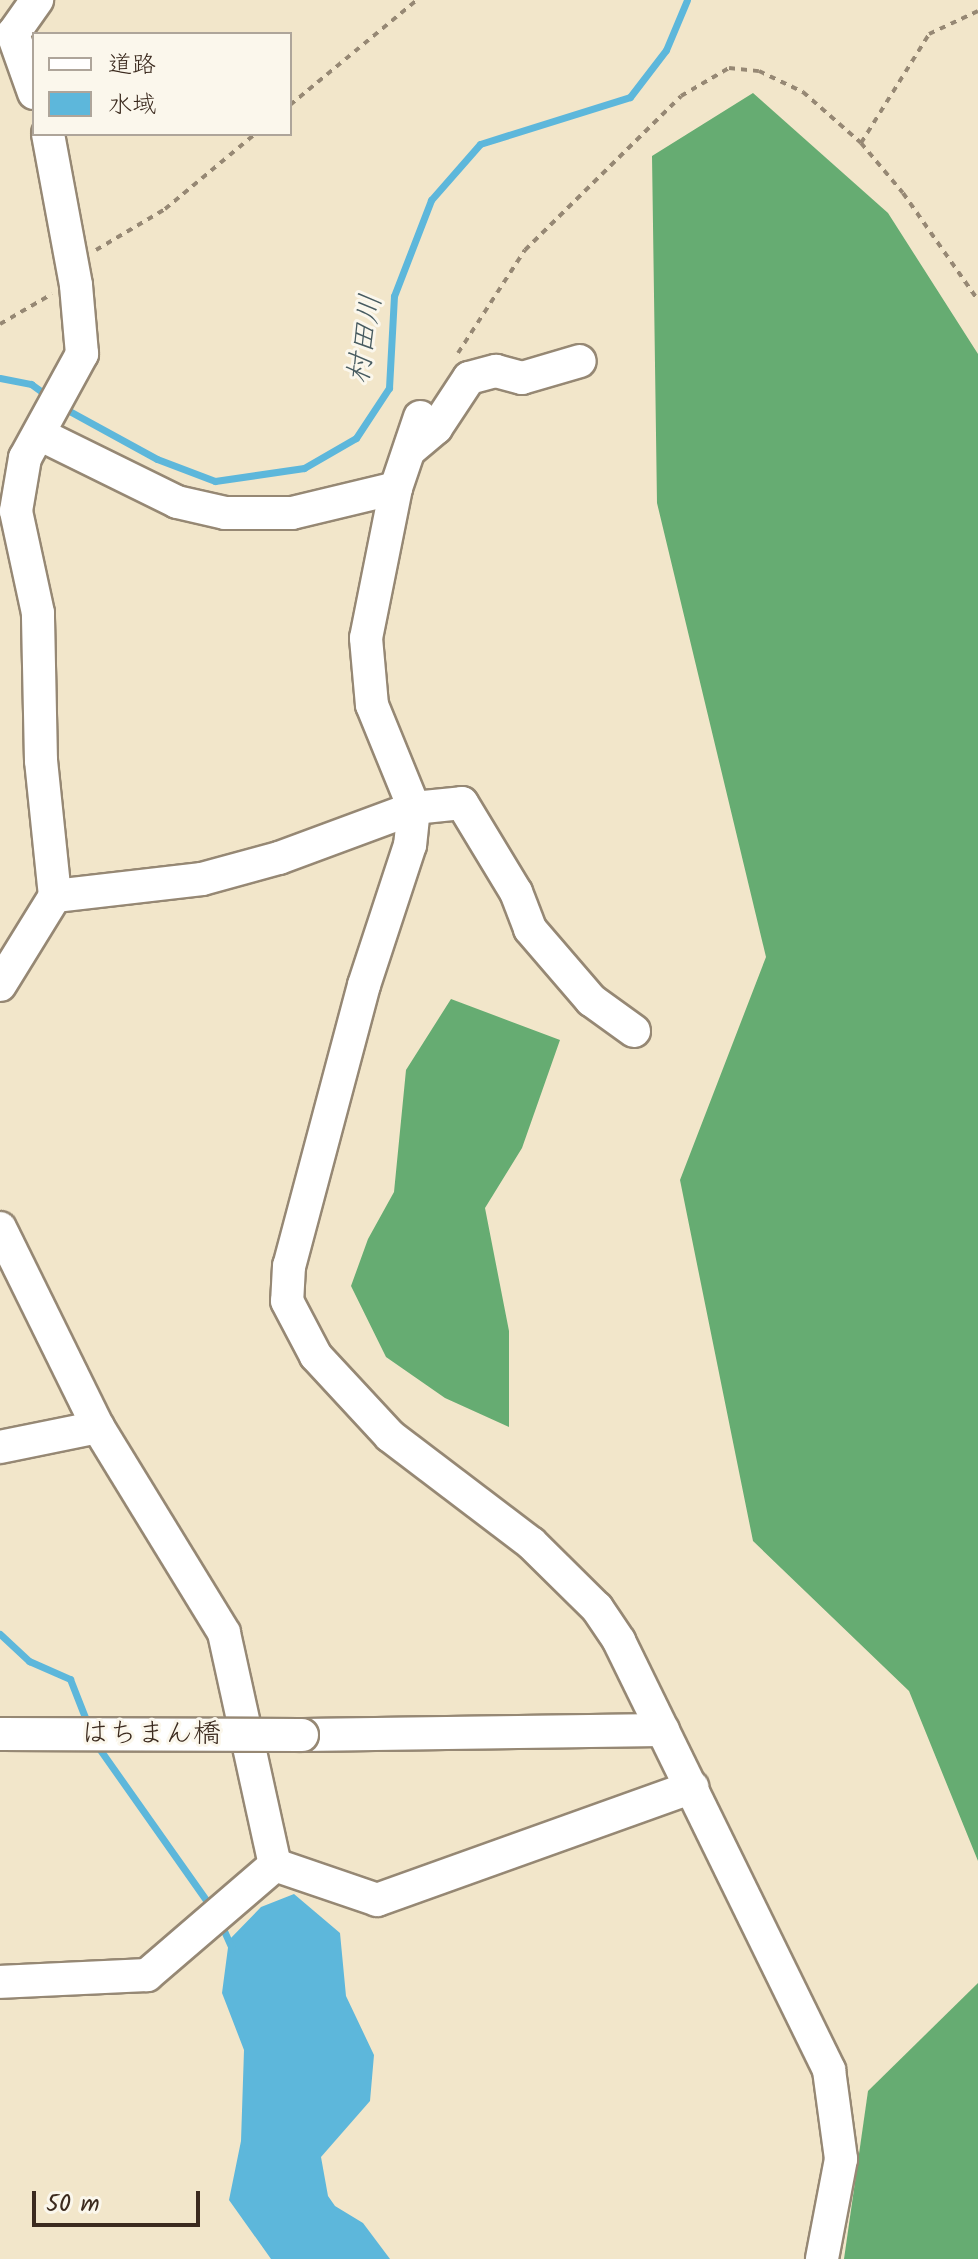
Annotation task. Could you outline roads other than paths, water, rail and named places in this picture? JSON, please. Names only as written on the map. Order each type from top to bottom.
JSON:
[{"type":"street","points":[[32,89],[7,37],[37,0]]},
{"type":"street","points":[[0,985],[55,896],[41,761],[38,613],[16,511],[25,458],[82,354],[74,272],[48,136]]},
{"type":"street","points":[[408,451],[436,428],[469,378],[496,371],[522,378],[580,361]]},
{"type":"street","points":[[420,417],[396,488],[366,638],[372,705],[414,808],[410,845],[364,985],[289,1266],[287,1301],[316,1356],[390,1436],[531,1543],[597,1608],[692,1787],[829,2070],[841,2159],[822,2259]]},
{"type":"street","points":[[39,434],[177,502],[225,513],[292,513],[396,488]]},
{"type":"street","points":[[55,896],[202,879],[279,858],[414,808],[462,803],[516,892],[530,929],[591,1000],[634,1031]]},
{"type":"street","points":[[0,1228],[98,1427],[224,1633],[275,1865]]},
{"type":"street","points":[[0,1447],[98,1427]]},
{"type":"street","name":"はちまん橋","points":[[0,1734],[302,1735],[663,1730]]},
{"type":"street","points":[[275,1865],[377,1900],[692,1787]]},
{"type":"street","points":[[0,1982],[147,1975],[275,1865]]},
{"type":"water","points":[[294,1894],[340,1933],[346,1996],[374,2055],[370,2101],[321,2157],[328,2196],[335,2206],[363,2223],[390,2259],[271,2259],[229,2200],[241,2141],[244,2050],[222,1993],[229,1940],[261,1907]]},
{"type":"waterway","name":"村田川","points":[[62,407],[157,459],[215,481],[304,468],[356,438],[389,388],[394,296],[431,200],[480,144],[630,97],[666,50],[687,0]]},
{"type":"waterway","name":"村田川","points":[[0,378],[31,384],[49,397]]},
{"type":"waterway","points":[[0,1634],[29,1661],[70,1679],[88,1725]]},
{"type":"waterway","points":[[96,1744],[213,1910]]},
{"type":"waterway","points":[[221,1924],[232,1949]]}]
